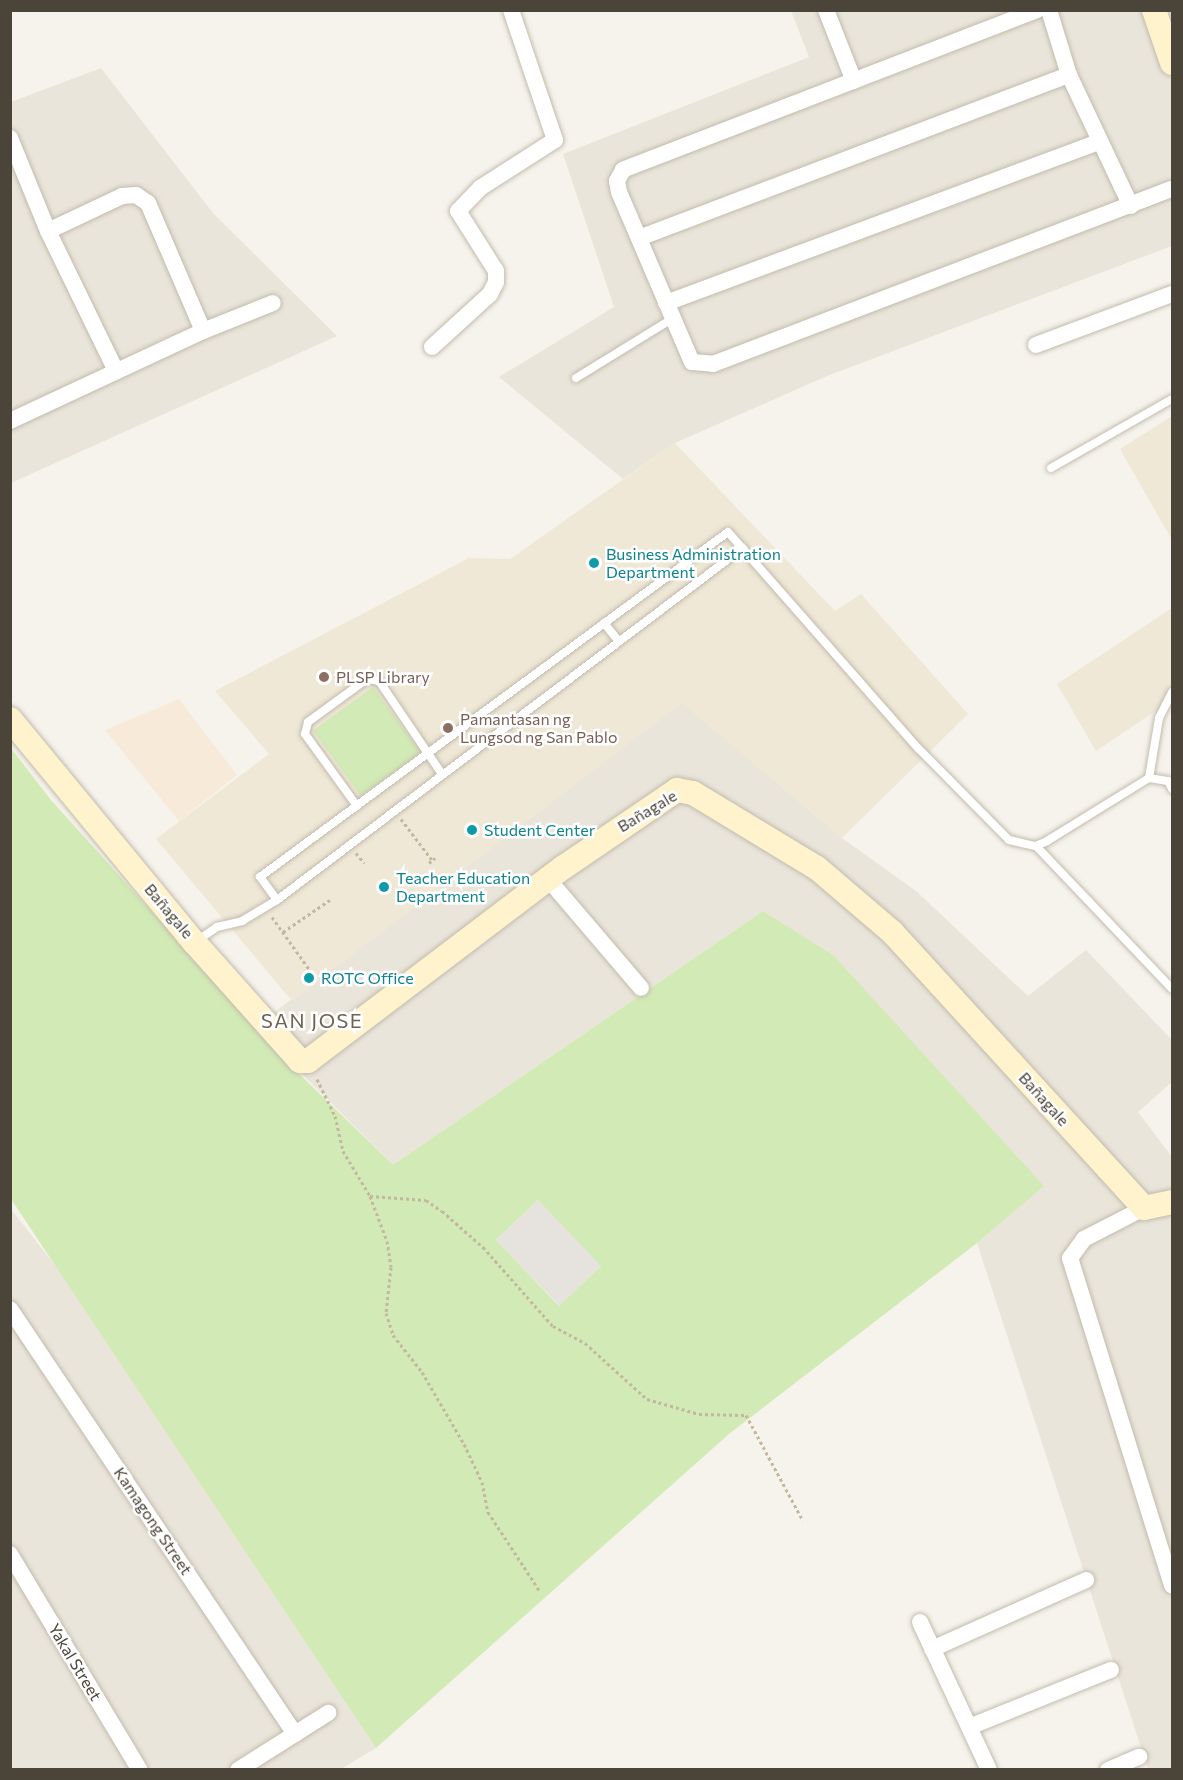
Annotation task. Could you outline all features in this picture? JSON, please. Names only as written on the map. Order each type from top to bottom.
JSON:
[{"type":"street","points":[[432,347],[490,294],[496,282],[496,271],[458,211],[480,188],[555,140],[512,10]]},
{"type":"street","points":[[826,10],[854,81]]},
{"type":"street","points":[[1037,10],[623,170],[617,181],[618,192],[692,362],[713,364],[1173,189]]},
{"type":"street","points":[[1049,10],[1069,75],[1131,206]]},
{"type":"street","points":[[1155,10],[1173,63]]},
{"type":"street","points":[[639,238],[1069,75]]},
{"type":"street","points":[[10,138],[48,231],[116,371]]},
{"type":"street","points":[[666,303],[1100,142]]},
{"type":"street","points":[[48,231],[122,196],[142,199],[148,203],[203,331]]},
{"type":"street","points":[[1036,345],[1173,294]]},
{"type":"street","points":[[12,416],[203,331],[273,303]]},
{"type":"street","name":"Bañagale","points":[[10,719],[194,942],[294,1057],[308,1061],[642,810],[677,789],[693,793],[817,868],[892,932],[1144,1208]]},
{"type":"street","points":[[548,879],[641,988]]},
{"type":"street","points":[[1173,1202],[1144,1208],[1084,1239],[1070,1258],[1173,1584]]},
{"type":"street","name":"Kamagong Street","points":[[10,1309],[295,1734]]},
{"type":"street","name":"Yakal Street","points":[[10,1554],[140,1770]]},
{"type":"street","points":[[932,1649],[1086,1580]]},
{"type":"street","points":[[920,1622],[989,1770]]},
{"type":"street","points":[[969,1727],[1111,1670]]},
{"type":"street","points":[[238,1770],[328,1713]]},
{"type":"street","points":[[1108,1770],[1139,1756]]},
{"type":"lane","points":[[576,378],[672,319]]},
{"type":"lane","points":[[1051,468],[1173,399]]},
{"type":"lane","points":[[277,900],[260,878],[728,532],[918,748],[1009,840],[1036,846],[1173,988]]},
{"type":"lane","points":[[194,942],[217,927],[242,921],[277,900],[618,640],[743,548]]},
{"type":"lane","points":[[604,623],[618,640]]},
{"type":"lane","points":[[357,806],[305,734],[308,722],[368,679],[379,681],[442,774]]},
{"type":"lane","points":[[1149,778],[1159,718],[1173,692]]},
{"type":"lane","points":[[1036,846],[1149,778],[1168,781],[1173,789]]},
{"type":"path","points":[[400,818],[432,860]]},
{"type":"path","points":[[355,852],[364,863]]},
{"type":"path","points":[[283,932],[331,899]]},
{"type":"path","points":[[260,910],[270,915],[309,969]]},
{"type":"path","points":[[308,1061],[334,1116],[343,1151],[370,1196],[387,1241],[391,1268],[386,1313],[393,1335],[422,1372],[464,1444],[482,1482],[488,1512],[539,1590]]},
{"type":"path","points":[[370,1196],[426,1200],[442,1211],[483,1247],[553,1326],[585,1343],[647,1399],[699,1414],[746,1416],[803,1521]]},
{"type":"shaded area","points":[[791,11],[1172,11],[1172,246],[827,376],[675,443],[623,479],[499,377],[614,307],[563,154],[809,57]]},
{"type":"shaded area","points":[[101,68],[213,213],[337,336],[11,483],[11,102]]},
{"type":"shaded area","points":[[1172,416],[1172,540],[1120,449]]},
{"type":"shaded area","name":"Pamantasan ng Lungsod ng San Pablo","points":[[675,443],[835,611],[861,594],[968,714],[842,838],[682,703],[292,1001],[156,839],[269,754],[215,691],[469,558],[510,559]]},
{"type":"shaded area","points":[[1172,608],[1172,700],[1096,751],[1057,684]]},
{"type":"shaded area","points":[[179,699],[237,775],[179,821],[105,730]]},
{"type":"shaded area","points":[[682,702],[842,838],[916,891],[1028,996],[1086,950],[1172,1040],[1172,1082],[1138,1112],[1172,1157],[1172,1769],[1148,1769],[977,1243],[1043,1186],[763,911],[393,1165],[255,1027]]},
{"type":"shaded area","points":[[538,1200],[601,1265],[559,1306],[496,1240]]},
{"type":"shaded area","points":[[10,1208],[66,1279],[376,1748],[341,1769],[11,1769]]},
{"type":"green space","points":[[373,687],[421,753],[361,796],[313,730]]},
{"type":"green space","points":[[10,747],[51,800],[288,1063],[393,1165],[763,911],[834,956],[1044,1186],[977,1243],[729,1434],[376,1748],[11,1199]],"holes":[[[538,1200],[601,1266],[559,1306],[496,1240]]]},
{"type":"place","name":"Business Administration Department","points":[[594,563]]},
{"type":"place","name":"PLSP Library","points":[[324,677]]},
{"type":"place","name":"Pamantasan ng Lungsod ng San Pablo","points":[[448,728]]},
{"type":"place","name":"Student Center","points":[[472,830]]},
{"type":"place","name":"Teacher Education Department","points":[[384,887]]},
{"type":"place","name":"ROTC Office","points":[[309,978]]},
{"type":"district","name":"SAN JOSE","points":[[312,1020]]}]
